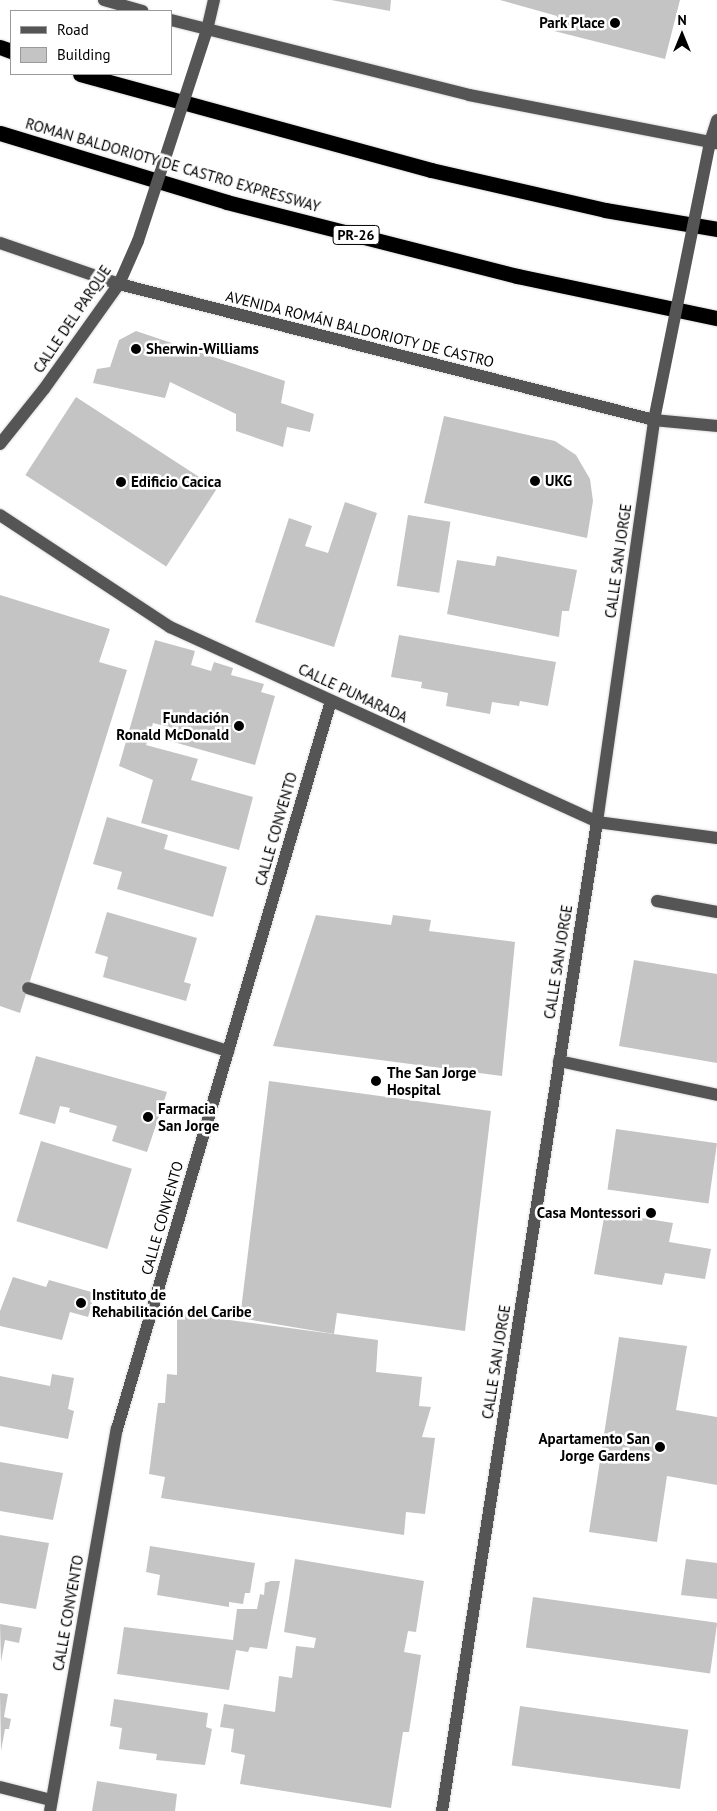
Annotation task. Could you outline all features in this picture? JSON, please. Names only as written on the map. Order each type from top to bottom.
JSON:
[{"type":"highway","points":[[84,75],[431,170],[605,210],[717,228]]},
{"type":"highway","name":"ROMAN BALDORIOTY DE CASTRO EXPRESSWAY","points":[[0,133],[246,207],[517,276],[717,318]]},
{"type":"street","points":[[104,0],[139,10]]},
{"type":"street","name":"CALLE DEL PARQUE","points":[[0,444],[44,389],[119,284],[138,240],[207,30],[214,0]]},
{"type":"street","points":[[172,20],[469,95],[713,143]]},
{"type":"street","name":"CALLE SAN JORGE","points":[[442,1811],[597,822],[654,420],[717,120]]},
{"type":"street","name":"AVENIDA ROMÁN BALDORIOTY DE CASTRO","points":[[0,244],[119,284],[654,420],[717,426]]},
{"type":"street","name":"CALLE PUMARADA","points":[[0,515],[170,627],[597,822],[717,838]]},
{"type":"street","name":"CALLE CONVENTO","points":[[51,1805],[117,1429],[331,701]]},
{"type":"street","points":[[657,901],[717,912]]},
{"type":"street","points":[[28,988],[228,1051]]},
{"type":"street","points":[[559,1060],[717,1095]]},
{"type":"street","points":[[0,1787],[51,1805]]},
{"type":"building","points":[[331,0],[391,0],[390,11]]},
{"type":"building","name":"Park Place","points":[[500,0],[680,0],[665,59],[554,31],[557,16]]},
{"type":"building","points":[[136,331],[285,381],[281,403],[314,414],[310,432],[287,427],[283,447],[236,431],[236,414],[170,382],[165,398],[93,383],[97,369],[110,367],[119,340]]},
{"type":"building","name":"Edificio Cacica","points":[[76,397],[217,488],[166,566],[25,475]]},
{"type":"building","points":[[444,416],[555,441],[576,455],[590,479],[593,501],[587,538],[424,503]]},
{"type":"building","points":[[345,502],[377,513],[334,647],[255,622],[289,518],[312,526],[305,546],[328,553]]},
{"type":"building","points":[[408,515],[450,522],[439,593],[397,586]]},
{"type":"building","points":[[497,556],[577,570],[569,611],[562,611],[559,637],[447,614],[457,560],[495,566]]},
{"type":"building","points":[[0,595],[110,629],[99,662],[127,670],[20,1013],[0,1006]]},
{"type":"building","points":[[399,635],[556,662],[548,706],[520,701],[519,706],[492,702],[490,714],[446,706],[448,693],[421,688],[422,682],[391,677]]},
{"type":"building","points":[[155,640],[195,651],[191,665],[211,671],[214,662],[233,668],[231,675],[264,684],[261,692],[275,696],[255,765],[170,741],[173,728],[153,723],[146,745],[198,759],[191,780],[253,797],[239,850],[141,823],[153,780],[119,766]]},
{"type":"building","points":[[107,817],[168,835],[164,849],[227,867],[213,917],[117,889],[122,872],[93,864]]},
{"type":"building","points":[[107,912],[197,938],[184,982],[191,984],[186,1001],[103,977],[108,957],[95,953]]},
{"type":"building","points":[[316,915],[391,925],[393,915],[431,920],[429,931],[515,942],[502,1076],[273,1046]]},
{"type":"building","points":[[634,960],[717,974],[717,1063],[619,1046]]},
{"type":"building","points":[[36,1056],[167,1092],[147,1152],[112,1141],[117,1126],[69,1112],[70,1108],[60,1106],[55,1124],[19,1114]]},
{"type":"building","points":[[269,1081],[491,1111],[465,1331],[337,1313],[334,1334],[240,1318]]},
{"type":"building","points":[[616,1129],[717,1143],[709,1204],[608,1189]]},
{"type":"building","points":[[41,1141],[132,1169],[107,1249],[16,1221]]},
{"type":"building","points":[[605,1212],[673,1223],[669,1242],[711,1249],[705,1279],[665,1273],[662,1285],[594,1274]]},
{"type":"building","points":[[13,1277],[46,1287],[49,1280],[95,1293],[88,1317],[70,1312],[62,1340],[0,1326],[0,1311]]},
{"type":"building","points":[[177,1313],[378,1340],[376,1372],[422,1377],[419,1406],[431,1407],[422,1437],[435,1438],[425,1514],[406,1512],[404,1535],[161,1498],[165,1477],[149,1474],[158,1403],[165,1403],[167,1374],[177,1375]]},
{"type":"building","name":"Apartamento San Jorge Gardens","points":[[619,1337],[687,1346],[676,1410],[717,1417],[717,1485],[667,1476],[657,1542],[589,1532]]},
{"type":"building","points":[[52,1374],[74,1378],[68,1409],[74,1411],[68,1439],[0,1426],[0,1376],[50,1386]]},
{"type":"building","points":[[0,1462],[63,1473],[53,1520],[0,1511]]},
{"type":"building","points":[[0,1535],[49,1543],[36,1609],[0,1603]]},
{"type":"building","points":[[150,1546],[255,1563],[250,1593],[245,1593],[243,1604],[229,1602],[229,1607],[157,1595],[160,1575],[146,1572]]},
{"type":"building","points":[[295,1559],[424,1581],[416,1632],[408,1631],[404,1652],[421,1655],[409,1732],[403,1732],[391,1808],[240,1784],[245,1755],[231,1752],[234,1729],[220,1727],[224,1704],[275,1712],[279,1676],[292,1678],[296,1646],[314,1648],[316,1638],[284,1632]]},
{"type":"building","points":[[686,1559],[717,1563],[717,1599],[681,1595]]},
{"type":"building","points":[[280,1581],[267,1649],[250,1647],[248,1652],[236,1650],[229,1690],[117,1674],[124,1627],[233,1640],[237,1609],[257,1609],[260,1594],[264,1595],[265,1583]]},
{"type":"building","points":[[533,1597],[717,1623],[710,1673],[526,1648]]},
{"type":"building","points":[[0,1624],[22,1628],[19,1643],[5,1640],[1,1662]]},
{"type":"building","points":[[0,1693],[8,1694],[4,1717],[11,1719],[9,1729],[5,1729],[1,1751]]},
{"type":"building","points":[[114,1699],[208,1713],[206,1727],[212,1729],[205,1765],[156,1760],[157,1754],[119,1749],[122,1728],[110,1726]]},
{"type":"building","points":[[520,1706],[688,1730],[680,1789],[512,1765]]},
{"type":"building","points":[[97,1781],[177,1794],[175,1811],[92,1811]]},
{"type":"place","name":"Park Place","points":[[615,23]]},
{"type":"place","name":"Sherwin-Williams","points":[[136,349]]},
{"type":"place","name":"UKG","points":[[535,481]]},
{"type":"place","name":"Edificio Cacica","points":[[121,482]]},
{"type":"place","name":"Fundación Ronald McDonald","points":[[239,726]]},
{"type":"place","name":"The San Jorge Hospital","points":[[376,1081]]},
{"type":"place","name":"Farmacia San Jorge","points":[[148,1117]]},
{"type":"place","name":"Casa Montessori","points":[[651,1213]]},
{"type":"place","name":"Instituto de Rehabilitación del Caribe","points":[[81,1303]]},
{"type":"place","name":"Apartamento San Jorge Gardens","points":[[660,1447]]}]
